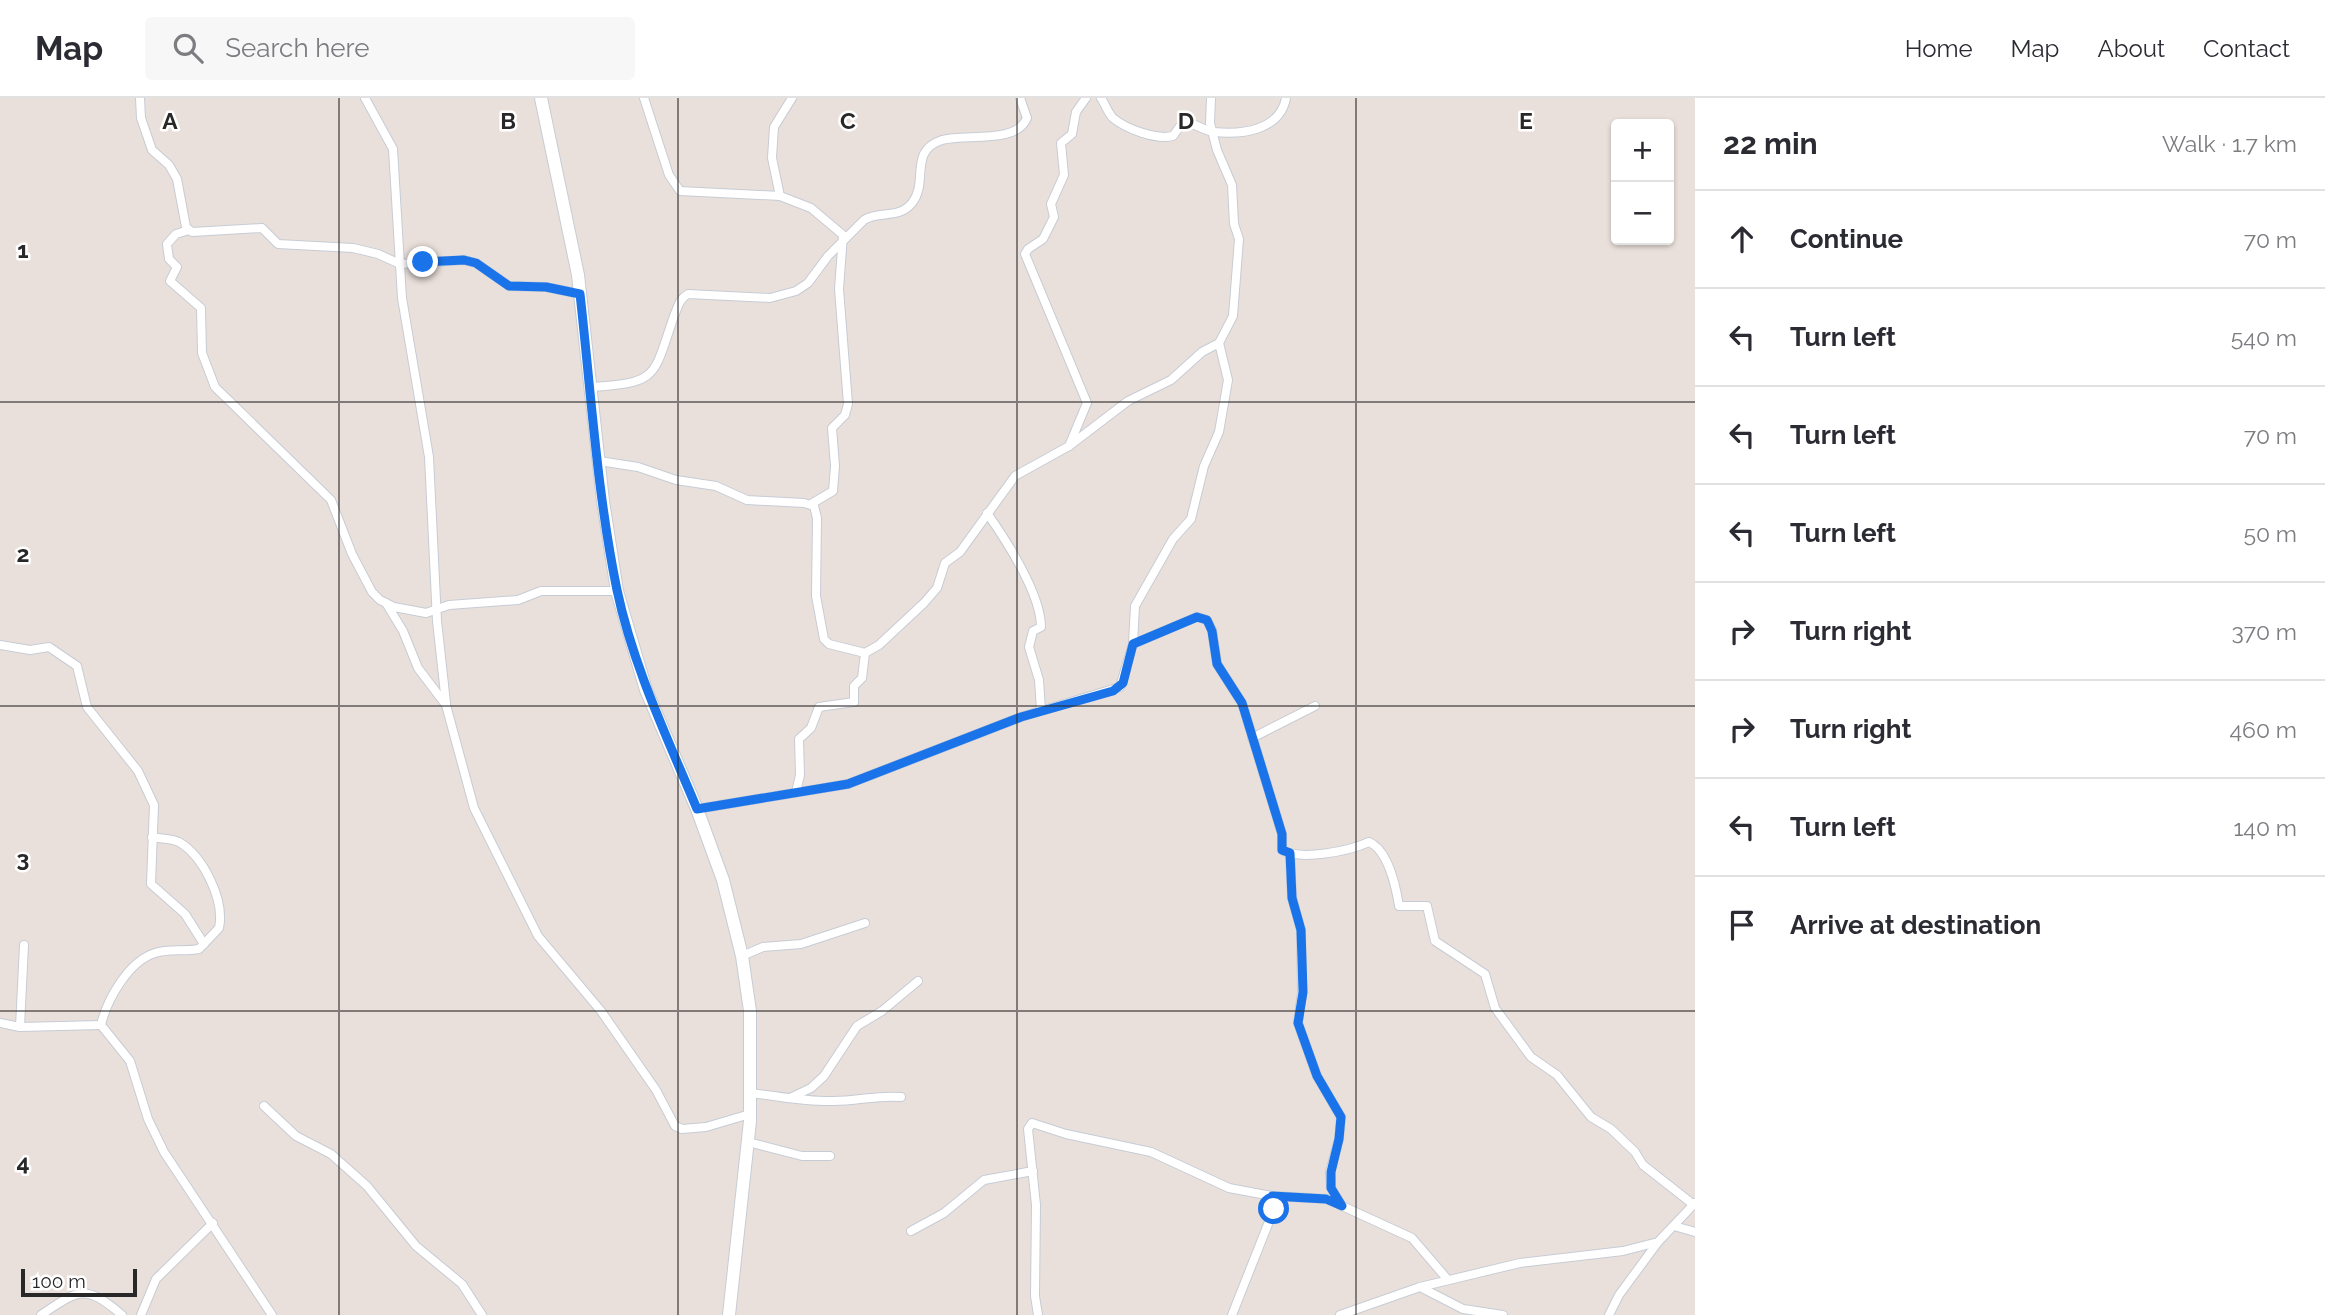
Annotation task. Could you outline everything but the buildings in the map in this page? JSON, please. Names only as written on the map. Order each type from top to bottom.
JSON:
[{"type":"main road","points":[[541,98],[560,179],[580,294],[617,591],[646,690],[697,809],[723,880],[742,956],[750,1011],[750,1114],[729,1315]]},
{"type":"street","points":[[140,98],[141,118],[152,150],[169,165],[177,179],[189,230]]},
{"type":"street","points":[[365,98],[392,145],[402,298],[429,457],[437,608],[446,705],[474,808],[533,926],[601,1011],[650,1081],[675,1126],[682,1129],[706,1127],[750,1114]]},
{"type":"street","points":[[599,461],[638,467],[676,480],[716,486],[747,500],[811,504],[833,491],[835,466],[832,428],[845,415],[848,404],[839,289],[844,241],[840,229],[811,208],[780,196],[680,191],[669,175],[644,98]]},
{"type":"street","points":[[780,196],[772,158],[774,127],[792,98]]},
{"type":"street","points":[[591,387],[623,386],[650,375],[658,366],[679,302],[688,293],[770,298],[796,292],[808,283],[844,241],[870,216],[890,216],[910,206],[917,195],[919,164],[929,147],[942,140],[985,138],[1025,123],[1026,111],[1020,98]]},
{"type":"street","points":[[1069,446],[1087,403],[1025,254],[1043,239],[1053,220],[1051,204],[1063,175],[1061,143],[1072,134],[1076,112],[1086,98]]},
{"type":"street","points":[[1101,98],[1114,119],[1144,132],[1170,137],[1188,122],[1213,132],[1267,127],[1282,111],[1286,98]]},
{"type":"street","points":[[811,504],[816,510],[816,596],[824,639],[829,644],[865,653],[879,645],[924,603],[937,587],[945,563],[960,552],[1015,476],[1069,446],[1123,404],[1171,380],[1202,352],[1219,343],[1233,316],[1239,239],[1234,224],[1232,185],[1213,132],[1211,98]]},
{"type":"street","points":[[446,705],[418,668],[403,631],[386,603],[372,592],[358,567],[331,500],[215,387],[202,353],[201,308],[170,281],[177,267],[169,259],[167,244],[176,234],[189,230],[195,233],[262,228],[278,244],[353,248],[378,254],[400,264],[464,260],[476,263],[509,286],[546,287],[580,294]]},
{"type":"street","points":[[697,809],[848,784],[927,751],[1041,710],[1120,687],[1133,644],[1135,606],[1173,539],[1191,519],[1204,466],[1219,432],[1228,380],[1219,343]]},
{"type":"street","points":[[987,513],[1020,566],[1041,614],[1041,628],[1034,631],[1029,648],[1040,680],[1041,710]]},
{"type":"street","points":[[386,603],[425,613],[437,608],[518,600],[541,591],[617,591]]},
{"type":"street","points":[[1133,644],[1197,617],[1207,620],[1212,631],[1217,664],[1240,699],[1282,834],[1282,850],[1290,853],[1325,854],[1348,851],[1369,842],[1376,846],[1388,867],[1399,906],[1427,906],[1433,938],[1485,974],[1495,1008],[1531,1057],[1557,1075],[1591,1117],[1611,1129],[1635,1152],[1643,1165],[1694,1204],[1658,1242],[1619,1295],[1609,1315]]},
{"type":"street","points":[[0,645],[30,650],[49,647],[77,666],[87,707],[138,771],[154,805],[151,884],[185,914],[204,944]]},
{"type":"street","points":[[796,792],[799,739],[811,728],[819,707],[854,702],[855,686],[862,678],[865,653]]},
{"type":"street","points":[[1252,738],[1315,706]]},
{"type":"street","points":[[101,1025],[113,993],[145,958],[157,952],[192,950],[204,944],[219,928],[221,920],[213,882],[183,845],[175,840],[152,837]]},
{"type":"street","points":[[1290,853],[1292,898],[1301,930],[1303,992],[1298,1023],[1317,1076],[1341,1117],[1331,1172],[1331,1188],[1342,1206]]},
{"type":"street","points":[[742,956],[764,947],[801,944],[865,923]]},
{"type":"street","points":[[20,1027],[24,945]]},
{"type":"street","points":[[790,1098],[811,1088],[824,1076],[857,1026],[918,981]]},
{"type":"street","points":[[0,1023],[20,1027],[101,1025]]},
{"type":"street","points":[[101,1025],[130,1061],[148,1119],[164,1152],[272,1315]]},
{"type":"street","points":[[750,1093],[838,1101],[865,1096],[901,1097]]},
{"type":"street","points":[[264,1106],[296,1136],[331,1154],[367,1186],[416,1246],[462,1284],[482,1315]]},
{"type":"street","points":[[1038,1315],[1033,1171],[1028,1129],[1030,1124],[1035,1123],[1066,1134],[1151,1152],[1225,1187],[1272,1196],[1326,1199],[1412,1238],[1448,1280]]},
{"type":"street","points":[[748,1142],[802,1156],[830,1156]]},
{"type":"street","points":[[911,1231],[944,1213],[984,1180],[1033,1171]]},
{"type":"street","points":[[1233,1315],[1274,1209],[1272,1196]]},
{"type":"street","points":[[141,1315],[156,1279],[212,1223]]},
{"type":"street","points":[[1674,1226],[1695,1232]]},
{"type":"street","points":[[1340,1315],[1420,1287],[1520,1263],[1623,1251],[1658,1242]]},
{"type":"street","points":[[1420,1287],[1460,1312],[1503,1315]]},
{"type":"street","points":[[41,1315],[75,1292],[95,1294],[122,1315]]},
{"type":"route","points":[[423,262],[464,260],[476,263],[509,286],[546,287],[580,294],[603,501],[617,591],[646,690],[697,809],[756,797],[848,784],[927,751],[1021,717],[1113,691],[1123,683],[1133,644],[1197,617],[1207,620],[1211,626],[1217,664],[1242,703],[1282,834],[1282,850],[1290,853],[1292,898],[1301,930],[1303,992],[1298,1023],[1317,1076],[1341,1117],[1339,1139],[1332,1163],[1331,1188],[1342,1206],[1326,1199],[1312,1197],[1272,1196],[1274,1209]]}]
